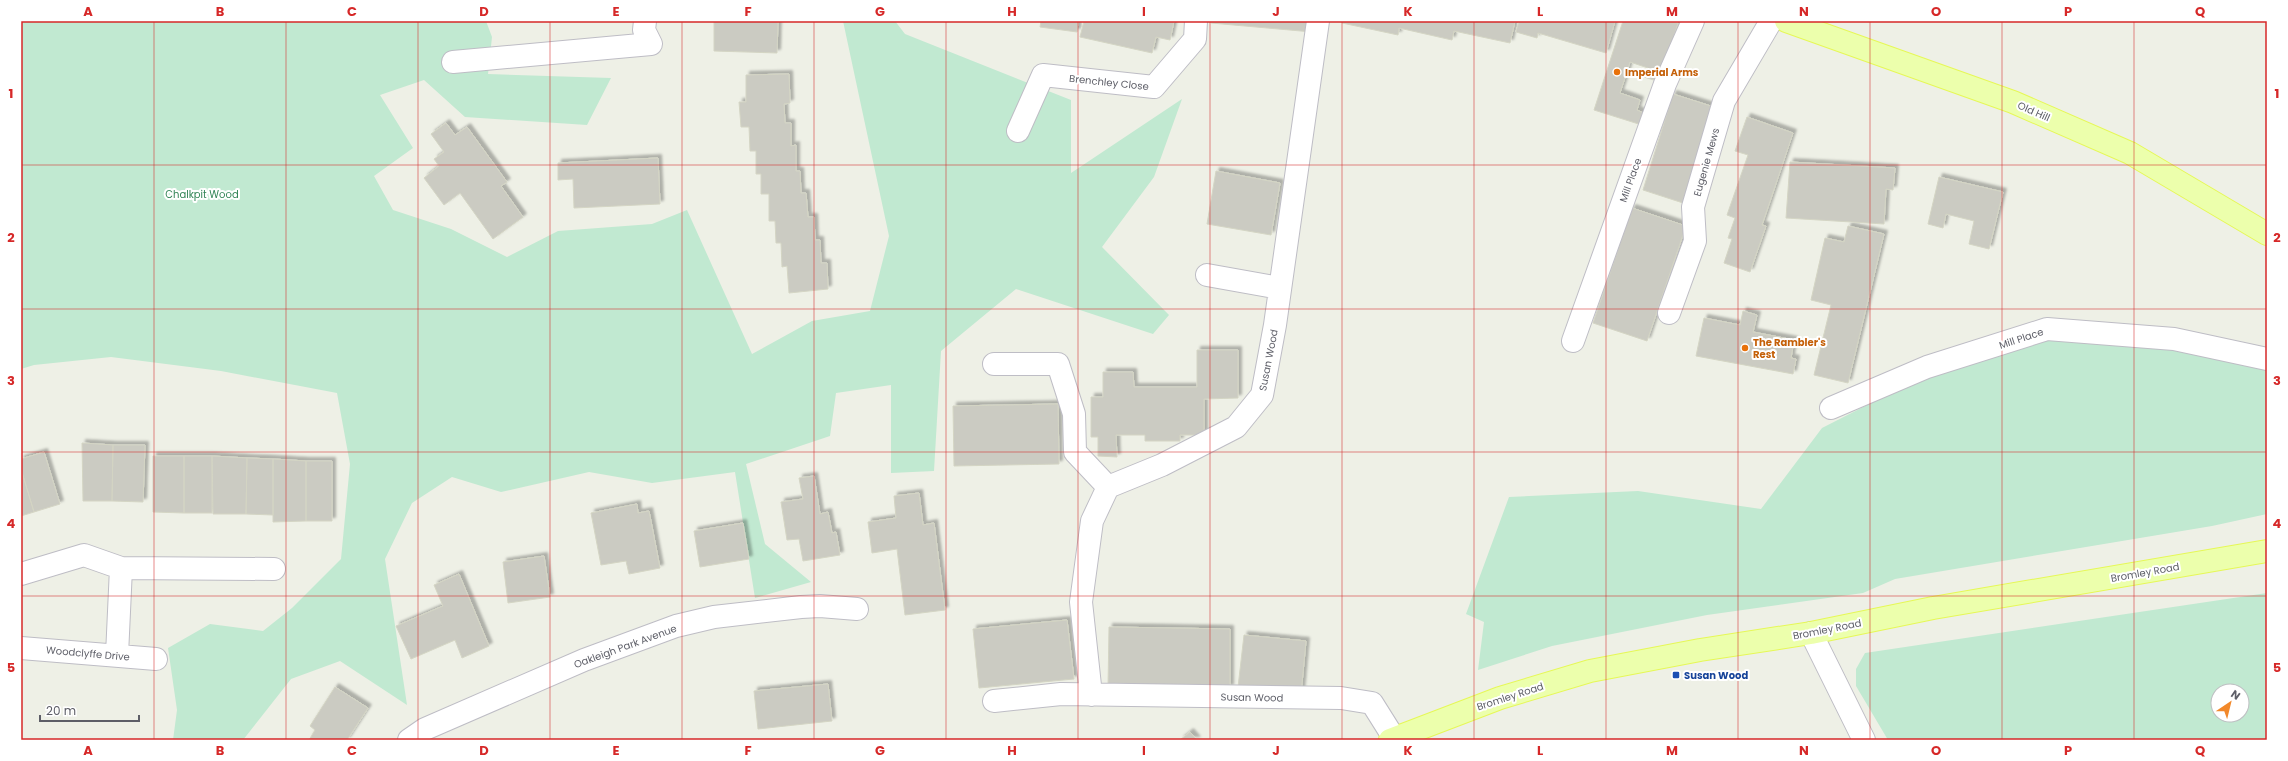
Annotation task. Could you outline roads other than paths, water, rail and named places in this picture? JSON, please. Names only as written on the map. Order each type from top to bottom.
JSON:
[{"type":"main road","name":"Old Hill","points":[[1786,21],[2012,102],[2130,153],[2267,234]]},
{"type":"main road","name":"Bromley Road","points":[[1392,739],[1500,698],[1590,672],[1700,650],[1811,633],[1933,608],[2267,551]]},
{"type":"street","points":[[453,62],[651,44],[644,30],[645,21]]},
{"type":"street","name":"Brenchley Close","points":[[1018,131],[1043,75],[1154,87],[1195,39],[1196,21]]},
{"type":"street","name":"Susan Wood","points":[[1108,487],[1162,465],[1236,427],[1262,395],[1280,288],[1318,21]]},
{"type":"street","name":"Mill Place","points":[[1573,341],[1665,84],[1692,21]]},
{"type":"street","name":"Eugenie Mews","points":[[1669,313],[1695,240],[1693,207],[1724,101],[1771,21]]},
{"type":"street","points":[[1207,275],[1280,288]]},
{"type":"street","name":"Mill Place","points":[[1831,408],[1927,368],[2047,329],[2174,339],[2267,359]]},
{"type":"street","points":[[994,364],[1058,364],[1074,414],[1075,452],[1108,487],[1092,521],[1081,602],[1091,695]]},
{"type":"street","points":[[21,574],[84,555],[121,568],[274,569]]},
{"type":"street","points":[[117,655],[121,568]]},
{"type":"street","name":"Oakleigh Park Avenue","points":[[409,740],[426,729],[584,660],[676,626],[714,617],[801,607],[826,606],[857,609]]},
{"type":"street","points":[[1811,633],[1864,740]]},
{"type":"street","name":"Woodclyffe Drive","points":[[21,648],[156,659]]},
{"type":"street","name":"Susan Wood","points":[[994,701],[1061,694],[1341,698],[1372,704],[1392,739]]},
{"type":"place","name":"Imperial Arms","points":[[1617,72]]},
{"type":"place","name":"The Rambler's Rest","points":[[1745,348]]},
{"type":"place","name":"Susan Wood","points":[[1676,675]]},
{"type":"park label","name":"Chalkpit Wood","points":[[202,194]]}]
